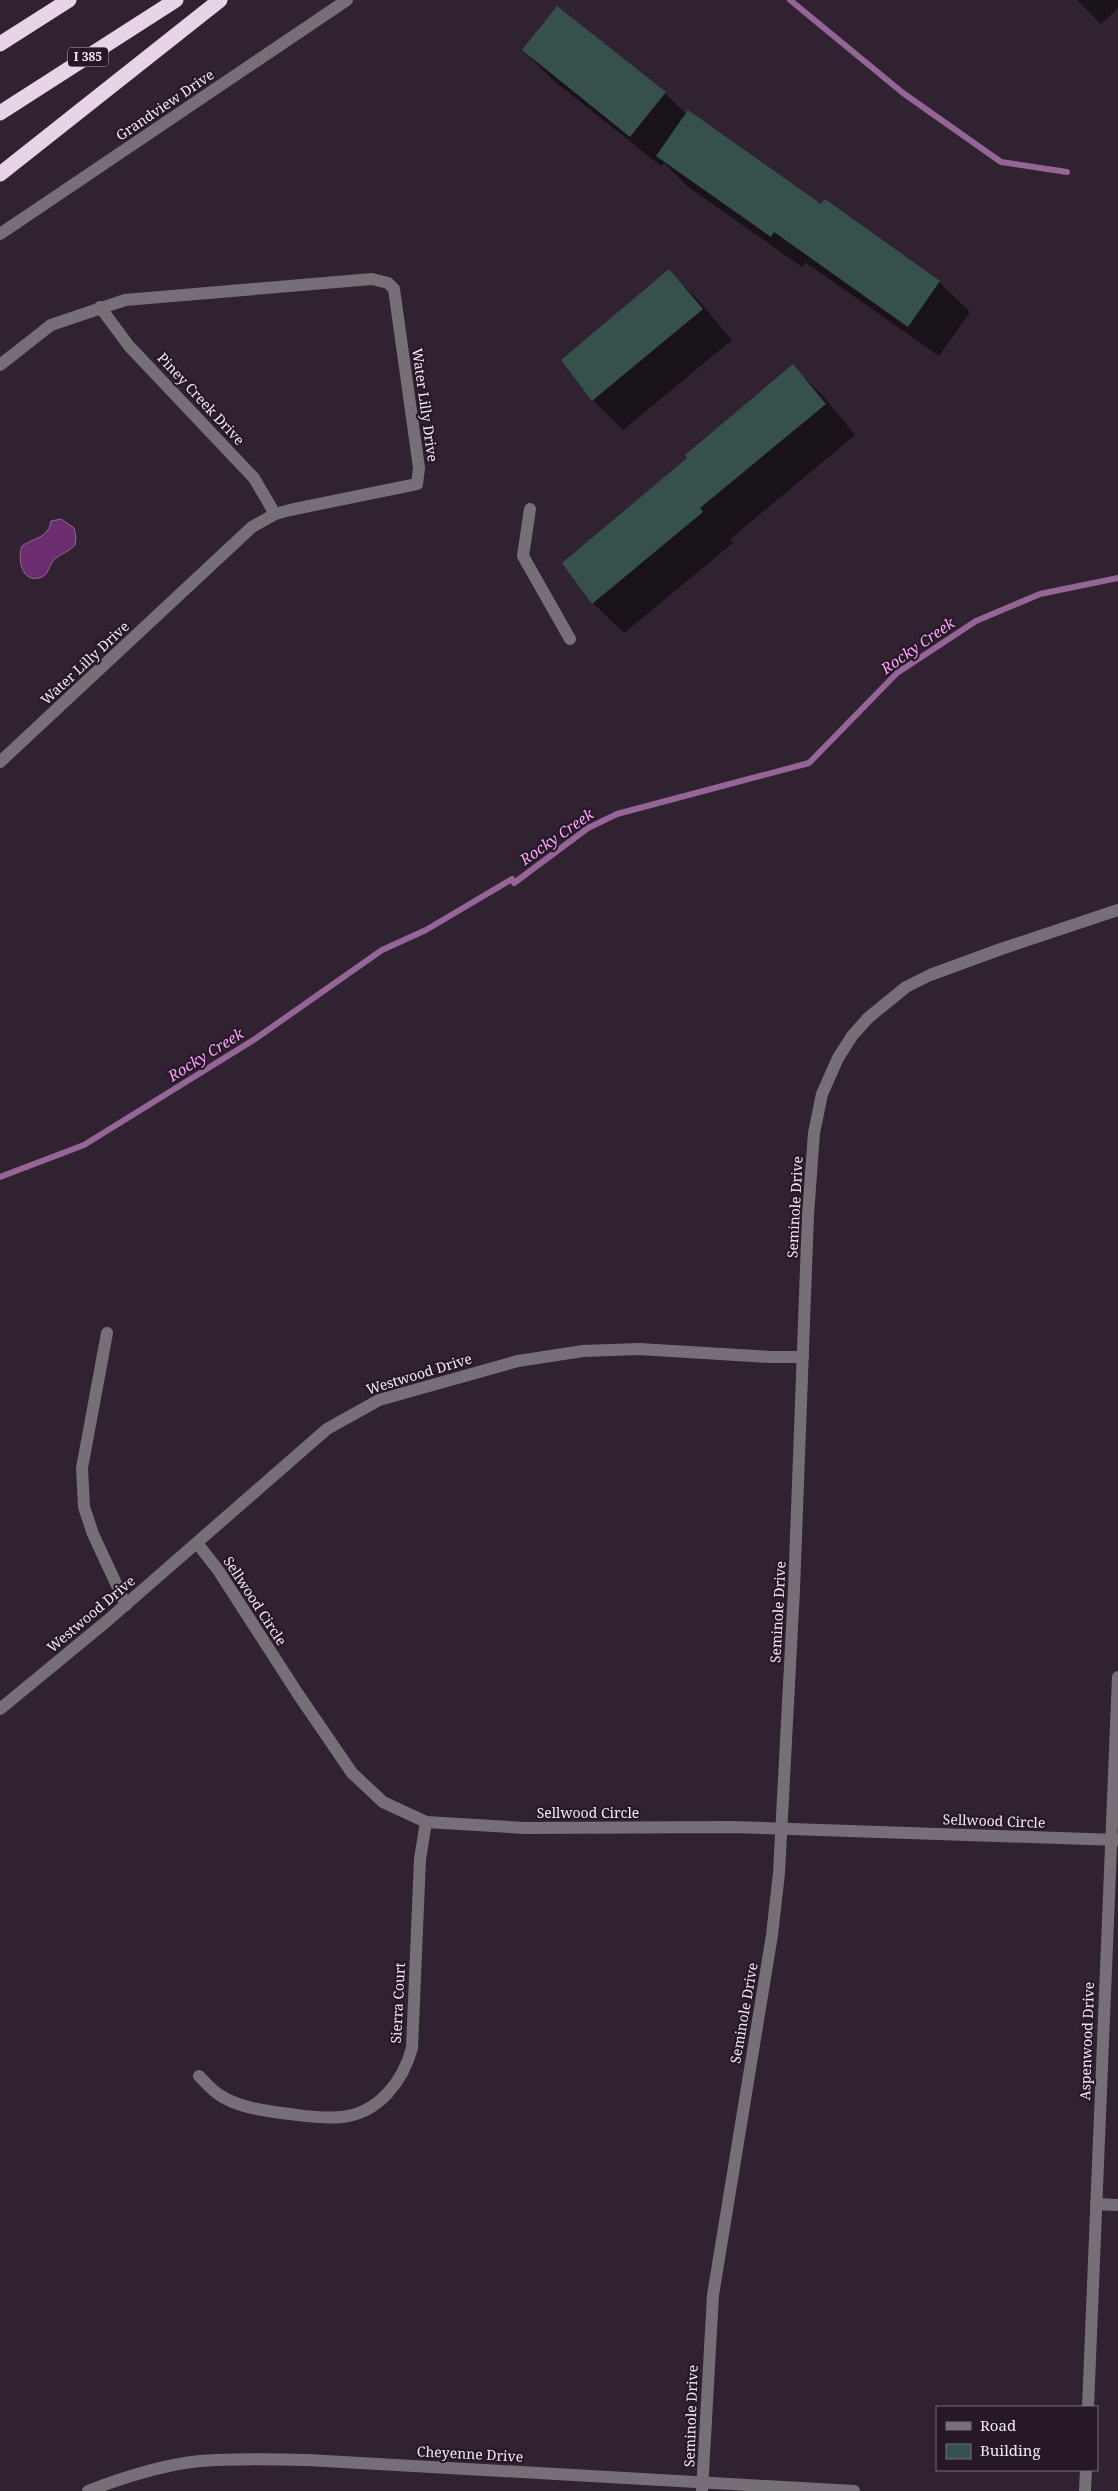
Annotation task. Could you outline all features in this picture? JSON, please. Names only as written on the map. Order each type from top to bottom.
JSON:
[{"type":"highway","points":[[0,44],[69,0]]},
{"type":"highway","name":"I 385","points":[[0,113],[176,0]]},
{"type":"highway","points":[[0,174],[220,0]]},
{"type":"street","name":"Grandview Drive","points":[[0,234],[347,0]]},
{"type":"street","name":"Water Lilly Drive","points":[[0,365],[51,326],[100,307],[125,300],[372,279],[388,283],[394,289],[418,468],[417,484],[275,514],[252,527],[0,762]]},
{"type":"street","name":"Piney Creek Drive","points":[[100,307],[130,346],[254,478],[275,514]]},
{"type":"street","points":[[530,509],[523,556],[570,639]]},
{"type":"street","name":"Seminole Drive","points":[[702,2487],[713,2295],[772,1935],[782,1828],[808,1216],[814,1133],[826,1081],[852,1036],[887,1000],[930,975],[1118,910]]},
{"type":"street","points":[[107,1334],[82,1468],[84,1507],[93,1534],[126,1605]]},
{"type":"street","name":"Westwood Drive","points":[[0,1709],[126,1605],[327,1429],[362,1408],[400,1393],[518,1361],[583,1351],[639,1349],[770,1357],[803,1357]]},
{"type":"street","name":"Sellwood Circle","points":[[197,1543],[218,1570],[298,1694],[352,1773],[383,1802],[426,1822],[525,1828],[782,1828],[1114,1840]]},
{"type":"street","name":"Aspenwood Drive","points":[[1088,2406],[1114,1840],[1118,1677]]},
{"type":"street","name":"Sierra Court","points":[[199,2076],[219,2095],[239,2104],[262,2110],[308,2116],[342,2117],[353,2115],[371,2107],[391,2091],[404,2072],[412,2048],[420,1860],[426,1822]]},
{"type":"street","points":[[1096,2204],[1118,2205]]},
{"type":"street","name":"Cheyenne Drive","points":[[88,2491],[153,2469],[198,2461],[236,2459],[328,2461],[702,2487],[854,2491]]},
{"type":"street","points":[[1085,2491],[1086,2471]]},
{"type":"shaded area","points":[[61,519],[74,528],[75,545],[53,561],[44,576],[30,577],[26,574],[21,564],[22,546],[44,534],[50,527],[51,521]]},
{"type":"building","points":[[557,6],[666,92],[630,137],[522,50]]},
{"type":"building","points":[[688,110],[821,204],[825,199],[940,281],[908,327],[774,232],[771,237],[656,156]]},
{"type":"building","points":[[669,269],[703,309],[592,401],[561,360]]},
{"type":"building","points":[[793,364],[826,404],[700,508],[703,512],[592,604],[562,563],[687,458],[685,455]]},
{"type":"waterway","points":[[790,0],[903,93],[1001,162],[1067,172]]},
{"type":"waterway","name":"Rocky Creek","points":[[0,1177],[84,1145],[255,1039],[382,950],[426,930],[512,879],[514,883],[588,828],[617,814],[809,763],[897,673],[976,621],[1040,594],[1118,578]]}]
